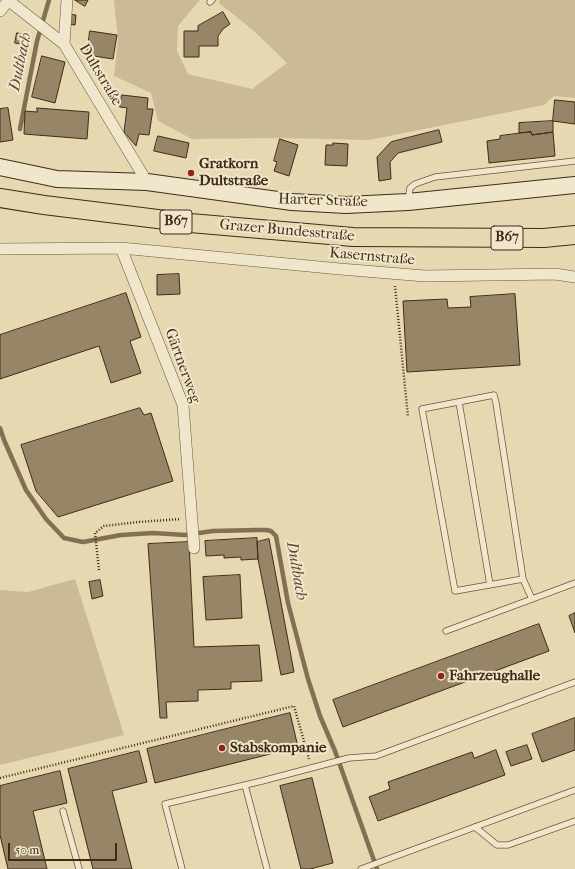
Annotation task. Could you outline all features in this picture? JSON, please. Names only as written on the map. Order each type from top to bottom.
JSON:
[{"type":"main road","name":"Grazer Bundesstraße","points":[[0,198],[44,205],[190,223],[353,237],[544,238],[575,235]]},
{"type":"street","name":"Dultstraße","points":[[0,11],[9,0],[64,44],[146,182]]},
{"type":"street","points":[[64,44],[68,0]]},
{"type":"street","name":"Harter Straße","points":[[0,167],[57,179],[146,182],[292,202],[346,205],[408,202],[575,185]]},
{"type":"street","name":"Kasernstraße","points":[[0,249],[121,248],[340,270],[425,276],[555,274],[575,277]]},
{"type":"street","name":"Gärtnerweg","points":[[121,248],[183,405],[194,540]]},
{"type":"lane","points":[[408,202],[410,188],[415,184],[435,177],[575,161]]},
{"type":"lane","points":[[523,579],[455,591],[422,409],[494,394],[523,579],[532,599]]},
{"type":"lane","points":[[458,402],[490,585]]},
{"type":"lane","points":[[446,632],[575,584]]},
{"type":"lane","points":[[182,869],[165,804],[349,758],[376,756],[575,682]]},
{"type":"lane","points":[[245,785],[267,869]]},
{"type":"lane","points":[[361,869],[575,790]]},
{"type":"lane","points":[[63,811],[79,869]]},
{"type":"lane","points":[[475,827],[498,845],[508,845],[575,821]]},
{"type":"path","points":[[394,274],[408,417]]},
{"type":"path","points":[[99,570],[94,533],[104,526],[138,522],[192,519]]},
{"type":"path","points":[[0,778],[294,706],[311,768]]},
{"type":"shaded area","points":[[114,0],[200,0],[178,26],[177,51],[188,74],[252,89],[287,63],[254,31],[219,3],[220,0],[575,0],[575,98],[554,96],[544,105],[369,140],[281,138],[192,139],[158,121],[151,93],[114,76],[118,40]]},
{"type":"shaded area","points":[[75,579],[124,735],[0,765],[0,590],[28,592]]},
{"type":"building","points":[[75,0],[88,0],[85,6]]},
{"type":"building","points":[[223,12],[230,24],[223,29],[218,36],[218,46],[199,46],[199,57],[184,57],[184,31],[198,31],[198,26]]},
{"type":"building","points":[[68,14],[76,15],[75,25],[67,24]]},
{"type":"building","points":[[90,31],[117,35],[113,59],[87,55]]},
{"type":"building","points":[[17,33],[28,35],[27,45],[15,43]]},
{"type":"building","points":[[42,56],[65,62],[55,103],[32,97]]},
{"type":"building","points":[[122,95],[148,98],[147,109],[153,109],[149,135],[139,134],[136,146],[124,132],[127,108],[120,107]]},
{"type":"building","points":[[555,100],[575,102],[575,124],[553,121]]},
{"type":"building","points":[[8,108],[13,140],[0,142],[0,109]]},
{"type":"building","points":[[37,108],[89,112],[87,139],[24,134],[25,111],[37,112]]},
{"type":"building","points":[[553,121],[553,132],[532,135],[531,132],[519,133],[519,123]]},
{"type":"building","points":[[439,130],[442,142],[398,153],[390,162],[391,179],[379,181],[377,157],[391,142]]},
{"type":"building","points":[[531,132],[532,135],[553,132],[555,156],[489,163],[487,141],[500,139],[500,136]]},
{"type":"building","points":[[158,136],[189,143],[186,158],[154,151]]},
{"type":"building","points":[[280,139],[298,145],[289,176],[274,171],[277,162],[274,161]]},
{"type":"building","points":[[333,143],[348,144],[347,166],[325,165],[326,145],[333,145]]},
{"type":"building","points":[[179,274],[180,294],[157,295],[157,275]]},
{"type":"building","points":[[126,293],[141,337],[130,341],[141,373],[111,383],[99,346],[0,379],[0,335]]},
{"type":"building","points":[[515,294],[520,365],[407,372],[403,301],[447,299],[448,308],[471,307],[470,297]]},
{"type":"building","points":[[140,408],[144,415],[151,413],[173,481],[58,517],[36,491],[21,445]]},
{"type":"building","points":[[257,538],[258,559],[241,560],[241,557],[224,558],[224,555],[206,556],[205,541]]},
{"type":"building","points":[[269,539],[294,672],[281,675],[258,559],[257,542]]},
{"type":"building","points":[[189,542],[194,647],[259,645],[262,681],[231,682],[231,689],[198,690],[198,701],[166,702],[167,718],[160,718],[148,544]]},
{"type":"building","points":[[240,575],[242,618],[206,620],[203,577]]},
{"type":"building","points":[[100,580],[103,596],[92,599],[89,582]]},
{"type":"building","points":[[575,613],[575,633],[569,616]]},
{"type":"building","name":"Fahrzeughalle","points":[[539,624],[549,651],[343,727],[333,700]]},
{"type":"building","name":"Stabskompanie","points":[[290,713],[298,747],[155,783],[147,749]]},
{"type":"building","points":[[575,718],[575,750],[542,762],[532,734]]},
{"type":"building","points":[[527,745],[532,759],[511,766],[506,752]]},
{"type":"building","points":[[496,750],[505,775],[378,821],[369,797],[390,789],[388,782],[472,752],[474,758]]},
{"type":"building","points":[[139,751],[147,782],[112,791],[132,869],[93,869],[68,769]]},
{"type":"building","points":[[60,771],[67,803],[33,811],[47,869],[8,869],[0,835],[0,786]]},
{"type":"building","points":[[312,778],[333,863],[310,869],[301,869],[280,786]]},
{"type":"waterway","name":"Dultbach","points":[[20,129],[37,41],[49,0]]},
{"type":"waterway","name":"Dultbach","points":[[0,428],[26,490],[46,519],[64,538],[83,542],[121,535],[153,533],[185,535],[213,531],[256,530],[271,531],[276,536],[288,603],[308,679],[320,716],[335,751],[377,869]]},
{"type":"place","name":"Gratkorn Dultstraße","points":[[191,173]]},
{"type":"place","name":"Fahrzeughalle","points":[[441,676]]},
{"type":"place","name":"Stabskompanie","points":[[222,748]]}]
